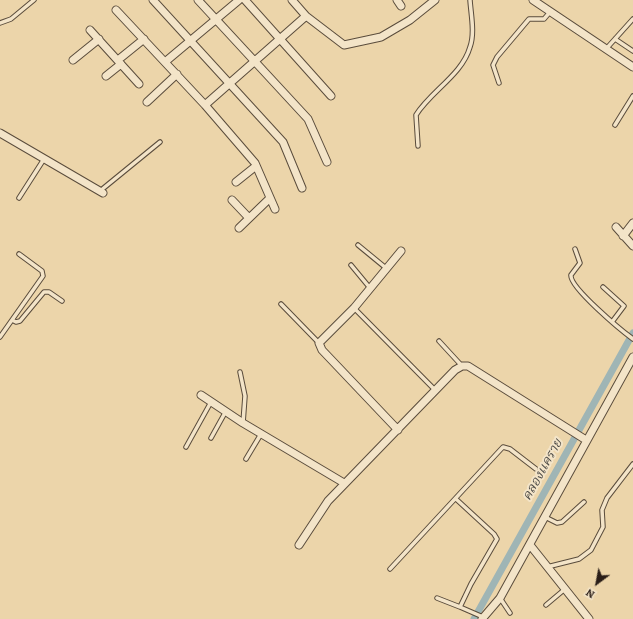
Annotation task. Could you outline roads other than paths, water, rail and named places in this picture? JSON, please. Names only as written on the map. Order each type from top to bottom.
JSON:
[{"type":"street","points":[[153,0],[283,142],[302,188]]},
{"type":"street","points":[[198,0],[308,119],[327,162]]},
{"type":"street","points":[[165,62],[239,0]]},
{"type":"street","points":[[245,0],[331,96]]},
{"type":"street","points":[[292,0],[306,16],[344,44],[381,37],[410,20],[435,0]]},
{"type":"street","points":[[397,0],[402,6]]},
{"type":"street","points":[[533,0],[633,67]]},
{"type":"street","points":[[116,10],[205,105],[256,166],[275,209]]},
{"type":"street","points":[[205,105],[306,16]]},
{"type":"street","points":[[90,30],[139,84]]},
{"type":"street","points":[[73,60],[98,39]]},
{"type":"street","points":[[106,76],[144,39]]},
{"type":"street","points":[[147,102],[177,74]]},
{"type":"street","points":[[0,133],[102,192]]},
{"type":"street","points":[[236,182],[256,166]]},
{"type":"street","points":[[238,228],[270,198]]},
{"type":"street","points":[[232,200],[249,218]]},
{"type":"street","points":[[623,236],[633,223]]},
{"type":"street","points":[[616,227],[633,246]]},
{"type":"street","points":[[398,430],[322,350],[319,343],[354,308],[401,251]]},
{"type":"street","points":[[481,617],[500,598],[633,357]]},
{"type":"street","points":[[299,545],[328,501],[344,483],[398,430],[435,390],[462,366],[468,366],[586,440]]},
{"type":"street","points":[[201,395],[243,423],[344,483]]},
{"type":"street","points":[[530,545],[589,619]]},
{"type":"lane","points":[[0,23],[11,19],[34,0]]},
{"type":"lane","points":[[418,146],[416,115],[426,101],[457,70],[470,48],[472,40],[470,0]]},
{"type":"lane","points":[[499,83],[493,66],[497,57],[529,19],[544,19],[550,12]]},
{"type":"lane","points":[[606,49],[633,19]]},
{"type":"lane","points":[[615,39],[633,51]]},
{"type":"lane","points":[[615,125],[633,96]]},
{"type":"lane","points":[[102,192],[160,142]]},
{"type":"lane","points":[[19,198],[44,159]]},
{"type":"lane","points":[[358,245],[386,268]]},
{"type":"lane","points":[[575,249],[580,263],[570,278],[594,306],[623,333],[633,339]]},
{"type":"lane","points":[[0,337],[43,276],[42,271],[19,254]]},
{"type":"lane","points":[[351,265],[370,288]]},
{"type":"lane","points":[[603,286],[624,306],[612,322]]},
{"type":"lane","points":[[12,320],[16,322],[20,321],[44,292],[49,292],[62,301]]},
{"type":"lane","points":[[281,304],[319,343]]},
{"type":"lane","points":[[354,308],[435,390]]},
{"type":"lane","points":[[439,341],[462,366]]},
{"type":"lane","points":[[240,372],[245,396],[243,423]]},
{"type":"lane","points":[[186,447],[211,402]]},
{"type":"lane","points":[[210,438],[226,411]]},
{"type":"lane","points":[[246,459],[261,434]]},
{"type":"lane","points":[[390,569],[503,447],[510,449],[536,469]]},
{"type":"lane","points":[[547,567],[579,559],[590,550],[603,527],[602,510],[607,498],[633,464]]},
{"type":"lane","points":[[456,499],[494,534],[497,539],[471,584],[460,607]]},
{"type":"lane","points":[[544,516],[558,522],[562,522],[584,502]]},
{"type":"lane","points":[[546,605],[565,589]]},
{"type":"lane","points":[[437,598],[466,609],[481,617]]},
{"type":"lane","points":[[500,598],[510,613]]},
{"type":"waterway","name":"คลองเเคราย","points":[[474,619],[633,333]]}]
